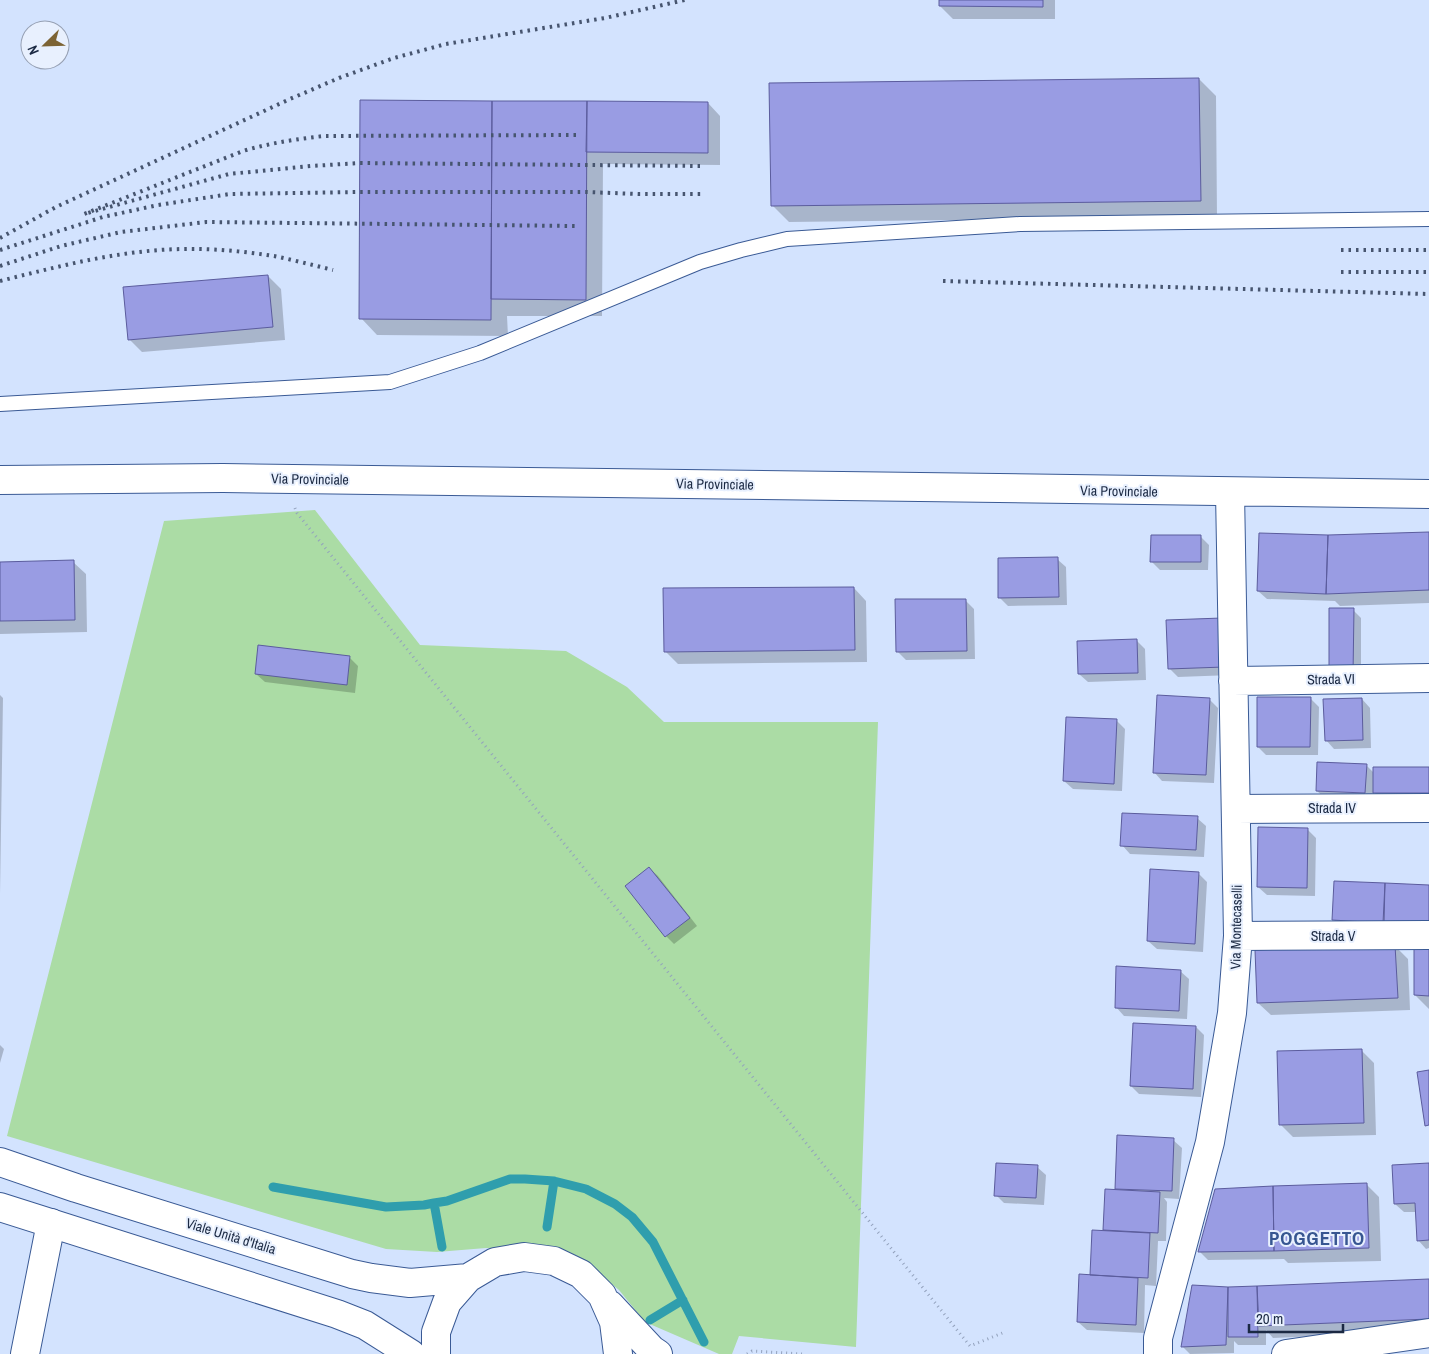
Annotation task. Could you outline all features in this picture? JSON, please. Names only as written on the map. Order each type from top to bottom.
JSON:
[{"type":"street","name":"Via Provinciale","points":[[0,480],[210,478],[1429,494]]},
{"type":"street","name":"Via Montecaselli","points":[[1158,1354],[1158,1338],[1210,1142],[1232,1013],[1238,936],[1230,492]]},
{"type":"street","name":"Strada VI","points":[[1234,681],[1429,678]]},
{"type":"street","name":"Strada IV","points":[[1236,809],[1429,808]]},
{"type":"street","name":"Strada V","points":[[1238,936],[1429,935]]},
{"type":"street","name":"Viale Unità d'Italia","points":[[0,1162],[76,1188],[352,1274],[410,1283],[468,1278]]},
{"type":"street","points":[[0,1207],[338,1314],[365,1324],[411,1354]]},
{"type":"street","points":[[25,1354],[51,1224]]},
{"type":"street","name":"Viale Unità d'Italia","points":[[436,1354],[436,1332],[447,1302],[468,1278],[495,1262],[524,1257],[554,1261],[581,1274],[652,1350],[658,1354]]},
{"type":"street","name":"Viale Unità d'Italia","points":[[602,1295],[614,1322],[618,1354]]},
{"type":"street","points":[[1286,1354],[1429,1333]]},
{"type":"lane","points":[[0,404],[390,382],[480,353],[700,262],[741,250],[787,240],[1020,224],[1429,219]]},
{"type":"path","points":[[286,479],[297,513],[970,1346],[1005,1332]]},
{"type":"path","points":[[747,1354],[752,1351],[802,1354]]},
{"type":"green space","points":[[315,510],[420,645],[566,651],[627,687],[664,722],[878,722],[856,1347],[739,1336],[732,1354],[719,1354],[645,1322],[619,1290],[587,1264],[545,1251],[486,1248],[437,1252],[386,1249],[7,1136],[164,521]]},
{"type":"building","points":[[939,0],[1043,0],[1043,7],[939,6]]},
{"type":"building","points":[[1199,78],[1201,201],[771,206],[769,83]]},
{"type":"building","points":[[360,100],[492,101],[491,320],[359,319]]},
{"type":"building","points":[[492,101],[587,101],[586,300],[491,299]]},
{"type":"building","points":[[587,101],[708,102],[708,153],[586,152]]},
{"type":"building","points":[[268,275],[273,327],[128,340],[123,287]]},
{"type":"building","points":[[1429,532],[1429,590],[1326,594],[1328,535]]},
{"type":"building","points":[[1259,533],[1328,535],[1326,594],[1257,591]]},
{"type":"building","points":[[1151,535],[1201,535],[1201,562],[1150,562]]},
{"type":"building","points":[[1058,557],[1059,597],[998,598],[998,558]]},
{"type":"building","points":[[74,560],[75,620],[0,621],[0,562]]},
{"type":"building","points":[[854,587],[855,650],[664,652],[663,588]]},
{"type":"building","points":[[895,599],[966,599],[967,651],[896,652]]},
{"type":"building","points":[[1329,608],[1354,608],[1353,675],[1329,675]]},
{"type":"building","points":[[1222,618],[1224,667],[1168,669],[1166,620]]},
{"type":"building","points":[[1137,639],[1138,673],[1078,674],[1077,641]]},
{"type":"building","points":[[258,645],[350,656],[347,685],[255,674]]},
{"type":"building","points":[[1157,695],[1210,698],[1206,775],[1153,773]]},
{"type":"building","points":[[1257,697],[1311,697],[1310,747],[1257,747]]},
{"type":"building","points":[[1362,698],[1363,740],[1325,741],[1323,699]]},
{"type":"building","points":[[1066,717],[1117,719],[1114,784],[1063,781]]},
{"type":"building","points":[[1317,762],[1367,764],[1365,793],[1316,791]]},
{"type":"building","points":[[1373,767],[1429,767],[1429,793],[1373,793]]},
{"type":"building","points":[[1122,813],[1198,816],[1196,850],[1120,846]]},
{"type":"building","points":[[1258,827],[1308,828],[1307,888],[1257,887]]},
{"type":"building","points":[[649,867],[690,918],[665,937],[625,886]]},
{"type":"building","points":[[1150,869],[1199,872],[1195,944],[1147,941]]},
{"type":"building","points":[[1334,881],[1385,883],[1383,923],[1332,920]]},
{"type":"building","points":[[1385,883],[1429,885],[1429,925],[1384,923]]},
{"type":"building","points":[[1395,945],[1398,998],[1257,1003],[1255,950]]},
{"type":"building","points":[[1414,946],[1429,946],[1429,996],[1414,995]]},
{"type":"building","points":[[1116,966],[1181,970],[1179,1011],[1115,1008]]},
{"type":"building","points":[[1133,1023],[1196,1026],[1193,1089],[1130,1086]]},
{"type":"building","points":[[1362,1049],[1364,1123],[1279,1125],[1277,1051]]},
{"type":"building","points":[[1429,1070],[1429,1125],[1425,1126],[1417,1072]]},
{"type":"building","points":[[1117,1135],[1174,1138],[1172,1191],[1115,1189]]},
{"type":"building","points":[[996,1163],[1038,1165],[1036,1198],[994,1196]]},
{"type":"building","points":[[1429,1163],[1429,1240],[1417,1241],[1415,1203],[1394,1204],[1392,1165]]},
{"type":"building","points":[[1367,1183],[1369,1248],[1274,1251],[1273,1186]]},
{"type":"building","points":[[1273,1186],[1274,1251],[1198,1252],[1215,1189]]},
{"type":"building","points":[[1105,1189],[1160,1192],[1158,1233],[1103,1230]]},
{"type":"building","points":[[1092,1230],[1150,1233],[1148,1278],[1090,1275]]},
{"type":"building","points":[[1079,1274],[1138,1278],[1136,1325],[1077,1322]]},
{"type":"building","points":[[1429,1279],[1429,1319],[1259,1326],[1257,1286]]},
{"type":"building","points":[[1192,1285],[1228,1287],[1226,1345],[1181,1347]]},
{"type":"building","points":[[1257,1286],[1258,1337],[1228,1337],[1228,1287]]},
{"type":"waterway","points":[[273,1187],[386,1207],[424,1205],[447,1201],[510,1179],[554,1181],[586,1189],[615,1204],[632,1217],[653,1242],[704,1342]]},
{"type":"waterway","points":[[547,1227],[554,1181]]},
{"type":"waterway","points":[[434,1203],[442,1247]]},
{"type":"waterway","points":[[650,1320],[683,1300]]},
{"type":"railway","points":[[0,238],[56,207],[290,99],[339,78],[394,58],[446,44],[605,18],[685,0]]},
{"type":"railway","points":[[576,135],[324,136],[294,140],[243,151],[84,214],[229,174],[311,166],[360,163],[700,166]]},
{"type":"railway","points":[[0,250],[103,217],[158,205],[230,194],[360,192],[701,194]]},
{"type":"railway","points":[[0,266],[61,246],[121,232],[206,222],[575,226]]},
{"type":"railway","points":[[0,281],[120,254],[169,249],[254,253],[333,270]]},
{"type":"railway","points":[[1341,250],[1429,250]]},
{"type":"railway","points":[[1341,272],[1429,272]]},
{"type":"railway","points":[[943,281],[1429,294]]},
{"type":"district","name":"POGGETTO","points":[[1317,1238]]}]
